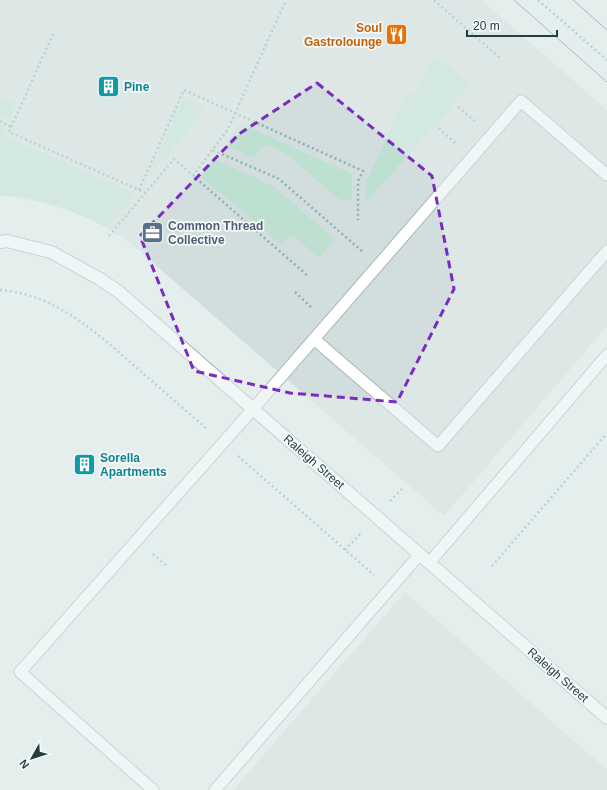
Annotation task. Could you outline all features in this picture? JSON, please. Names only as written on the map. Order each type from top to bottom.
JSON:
[{"type":"street","name":"Raleigh Street","points":[[0,242],[7,241],[51,252],[100,279],[119,292],[429,563],[606,715]]},
{"type":"lane","points":[[153,790],[20,672],[253,409],[521,101],[607,175]]},
{"type":"lane","points":[[314,339],[438,446],[607,250]]},
{"type":"lane","points":[[429,563],[607,355]]},
{"type":"lane","points":[[215,790],[420,554]]},
{"type":"path","points":[[193,176],[228,129],[286,0]]},
{"type":"path","points":[[434,0],[500,58]]},
{"type":"path","points":[[538,0],[607,60]]},
{"type":"path","points":[[53,34],[9,132],[146,193]]},
{"type":"path","points":[[140,190],[184,90],[363,171],[358,181],[358,220]]},
{"type":"path","points":[[0,121],[11,127]]},
{"type":"path","points":[[213,150],[279,179],[344,236]]},
{"type":"path","points":[[109,236],[174,159],[308,276]]},
{"type":"path","points":[[492,566],[607,433]]},
{"type":"highlighted area","points":[[317,83],[432,176],[454,289],[397,402],[290,393],[194,371],[140,236],[239,134]]},
{"type":"shaded area","points":[[0,0],[481,0],[607,110],[607,326],[444,516],[130,243],[106,227],[86,217],[53,205],[26,198],[0,195]]},
{"type":"shaded area","points":[[405,592],[607,770],[607,790],[233,790]]},
{"type":"green space","points":[[436,56],[470,85],[369,199],[365,200],[367,180],[407,93],[414,96],[428,66]]},
{"type":"green space","points":[[0,97],[16,104],[9,120],[0,115]]},
{"type":"green space","points":[[184,98],[204,107],[199,116],[154,171],[151,170]]},
{"type":"green space","points":[[239,123],[352,174],[352,199],[340,200],[285,153],[265,144],[254,158],[225,145]]},
{"type":"green space","points":[[0,125],[5,128],[2,135],[136,194],[106,227],[59,207],[33,200],[0,195]]},
{"type":"green space","points":[[214,159],[273,186],[335,239],[319,258],[294,236],[288,237],[281,245],[201,176]]},
{"type":"tram line","points":[[514,0],[607,82]]},
{"type":"tram line","points":[[573,0],[607,30]]},
{"type":"place","name":"Soul Gastrolounge","points":[[397,35]]},
{"type":"place","name":"Pine","points":[[108,87]]},
{"type":"place","name":"Common Thread Collective","points":[[152,233]]},
{"type":"place","name":"Sorella Apartments","points":[[85,465]]}]
